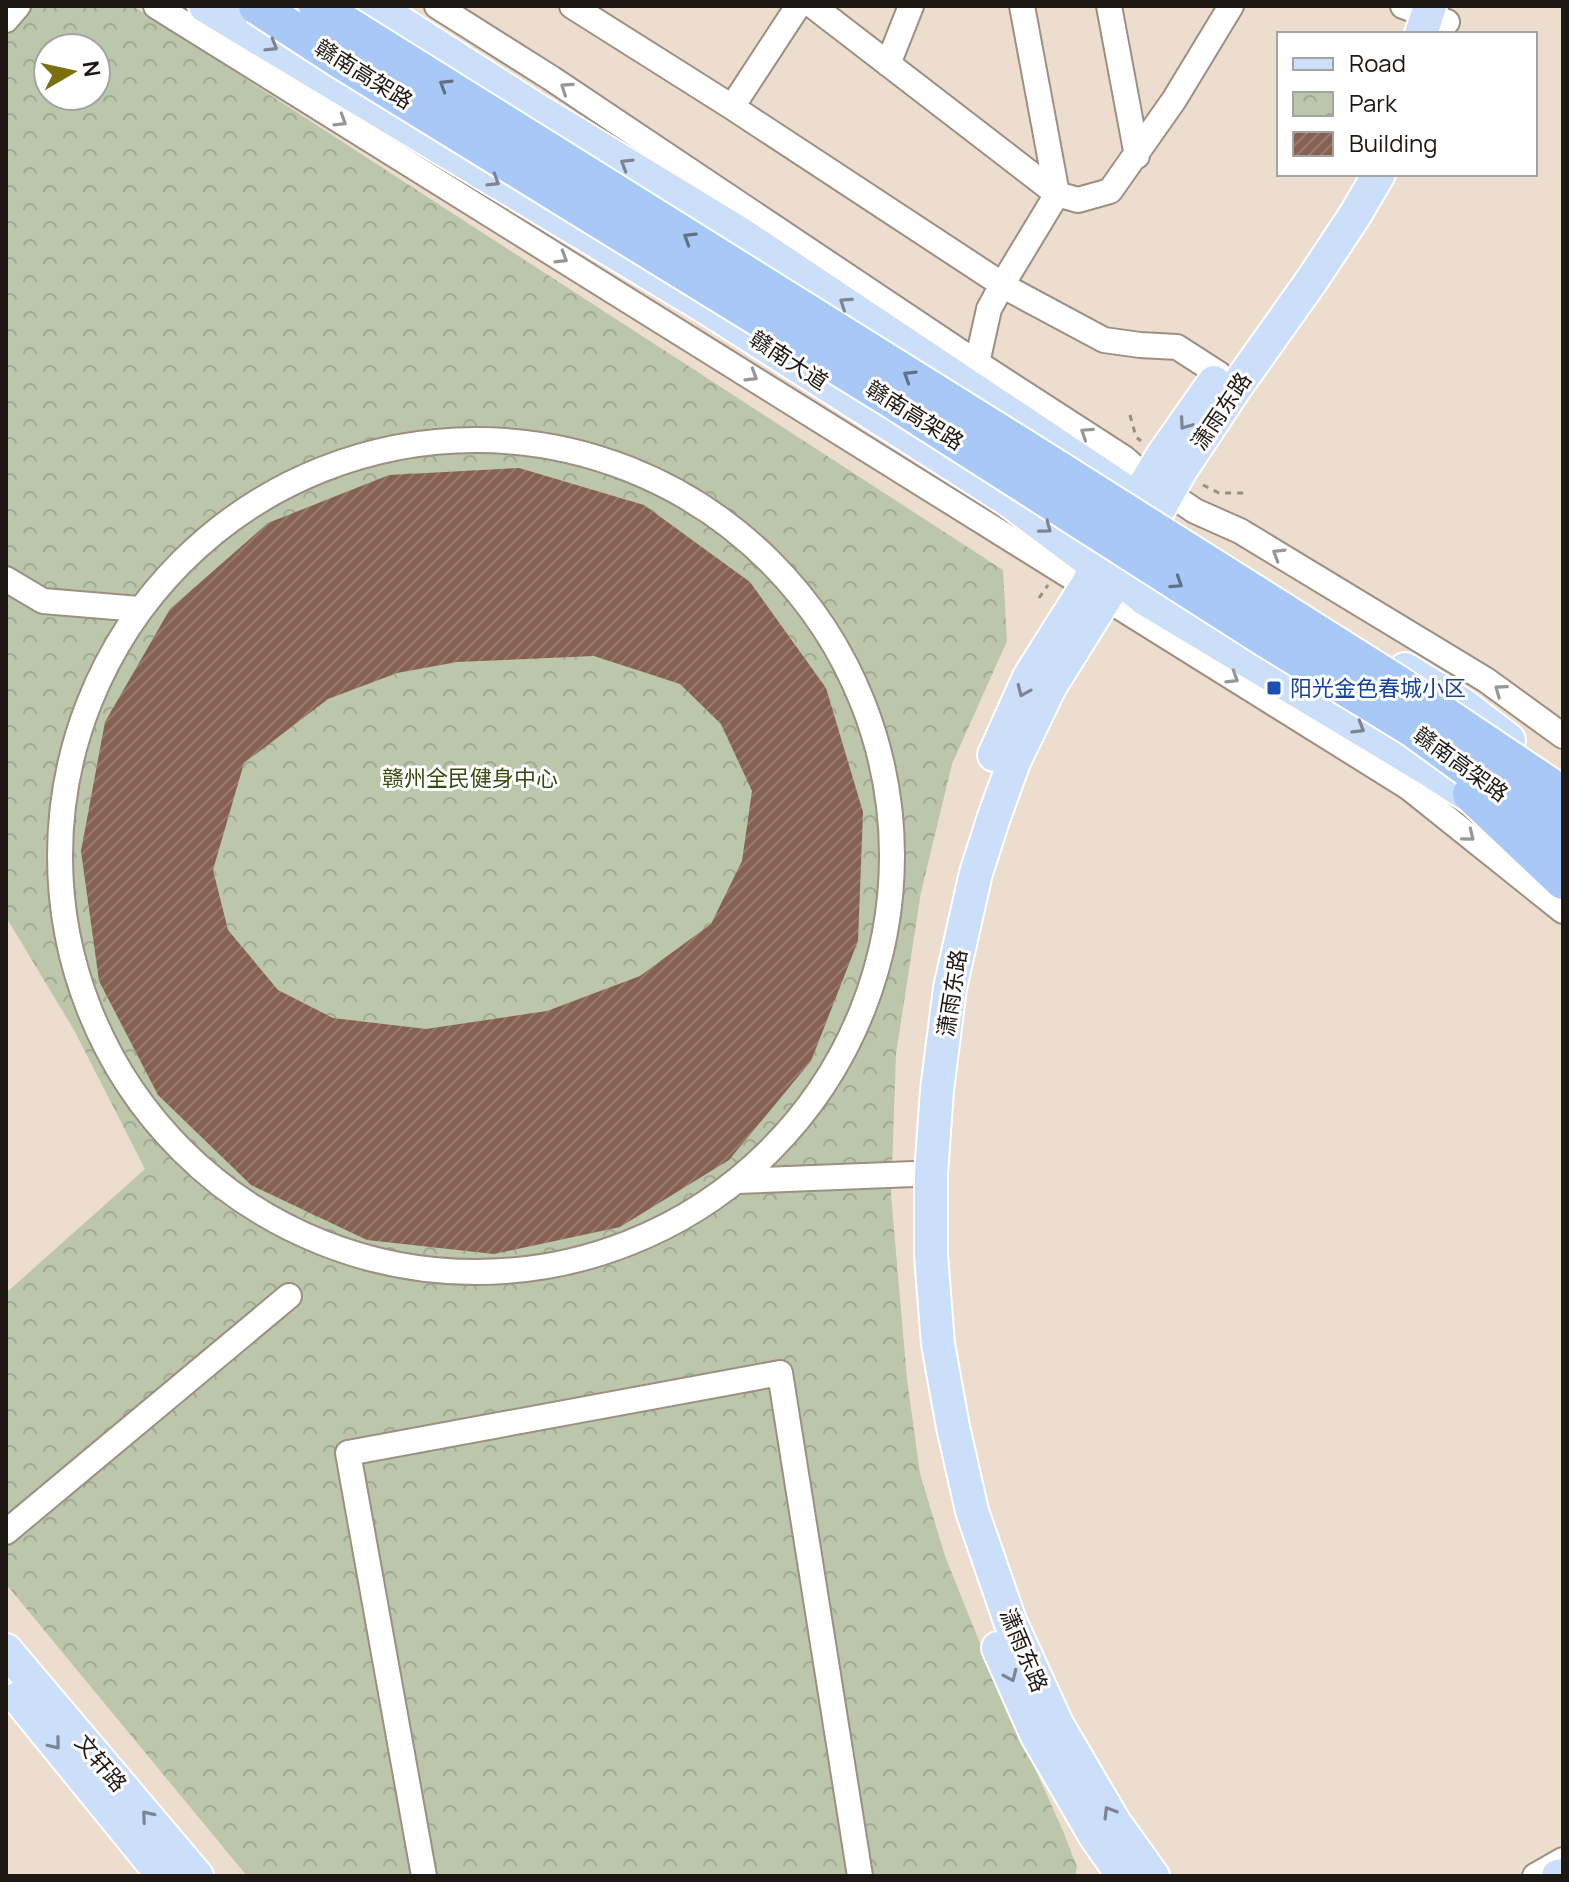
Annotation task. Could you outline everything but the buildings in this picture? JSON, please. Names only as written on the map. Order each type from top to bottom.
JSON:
[{"type":"highway","name":"赣南高架路","points":[[257,6],[892,400],[1263,637],[1390,697],[1547,784],[1563,797]]},
{"type":"highway","name":"赣南高架路","points":[[317,6],[1010,439],[1390,697],[1413,729],[1563,839]]},
{"type":"highway","points":[[1390,697],[1563,769]]},
{"type":"highway","points":[[1390,697],[1563,881]]},
{"type":"main road","name":"赣南大道","points":[[205,6],[705,307],[1008,500],[1103,582],[1145,599],[1429,770],[1539,842],[1563,862]]},
{"type":"main road","points":[[375,6],[1153,496],[1462,704],[1563,780]]},
{"type":"main road","name":"潇雨东路","points":[[1153,496],[1162,456],[1294,268],[1353,176]]},
{"type":"main road","name":"潇雨东路","points":[[1153,1876],[1115,1823],[1057,1724],[1010,1621],[972,1511],[938,1344],[931,1255],[931,1174],[937,1090],[950,988],[976,873],[1014,762],[1103,582],[1153,496],[1236,387],[1346,228],[1378,176]]},
{"type":"main road","name":"潇雨东路","points":[[1103,582],[1029,677],[994,755],[965,839],[941,927],[916,1091],[913,1252],[919,1341],[951,1515],[989,1626],[1037,1736],[1095,1836],[1123,1876]]},
{"type":"main road","name":"文轩路","points":[[6,1650],[197,1876]]},
{"type":"main road","name":"文轩路","points":[[6,1683],[163,1876]]},
{"type":"street","points":[[6,20],[18,6]]},
{"type":"street","points":[[156,6],[1103,582],[1132,615],[1408,787],[1563,911]]},
{"type":"street","points":[[437,6],[551,78],[1124,458],[1153,496],[1240,531],[1486,680],[1563,736]]},
{"type":"street","points":[[572,6],[1002,285],[1104,340],[1177,347],[1219,374]]},
{"type":"street","points":[[732,107],[798,6]]},
{"type":"street","points":[[813,6],[1057,194],[1078,200],[1110,191],[1174,100],[1231,6]]},
{"type":"street","points":[[888,64],[911,6]]},
{"type":"street","points":[[977,363],[989,309],[1057,194],[1022,6]]},
{"type":"street","points":[[1109,6],[1137,156]]},
{"type":"street","points":[[432,439],[547,443],[658,478],[754,543],[829,632],[877,738],[894,853],[879,969],[833,1075],[759,1165],[737,1181],[664,1231],[577,1263],[486,1275],[394,1267],[306,1238],[226,1191],[159,1127],[107,1050],[74,963],[60,871],[66,779],[93,690],[139,609],[219,525],[319,467],[432,439]]},
{"type":"street","points":[[6,579],[43,601],[139,609]]},
{"type":"street","points":[[737,1181],[914,1174]]},
{"type":"street","points":[[6,1532],[289,1296]]},
{"type":"street","points":[[424,1876],[348,1453],[780,1373],[860,1876]]},
{"type":"street","points":[[1095,1836],[1101,1876]]},
{"type":"street","points":[[1535,1876],[1563,1860]]},
{"type":"path","points":[[1130,415],[1136,437]]},
{"type":"path","points":[[1207,488],[1219,493],[1249,493]]},
{"type":"green space","name":"赣州全民健身中心","points":[[28,6],[133,6],[1003,570],[1007,641],[952,764],[921,892],[896,1054],[891,1195],[907,1379],[920,1474],[945,1556],[987,1661],[1063,1831],[1077,1867],[1075,1876],[247,1876],[6,1584],[6,1293],[145,1169],[74,1030],[6,917],[6,37]]},
{"type":"place","name":"阳光金色春城小区","points":[[1274,688]]}]
